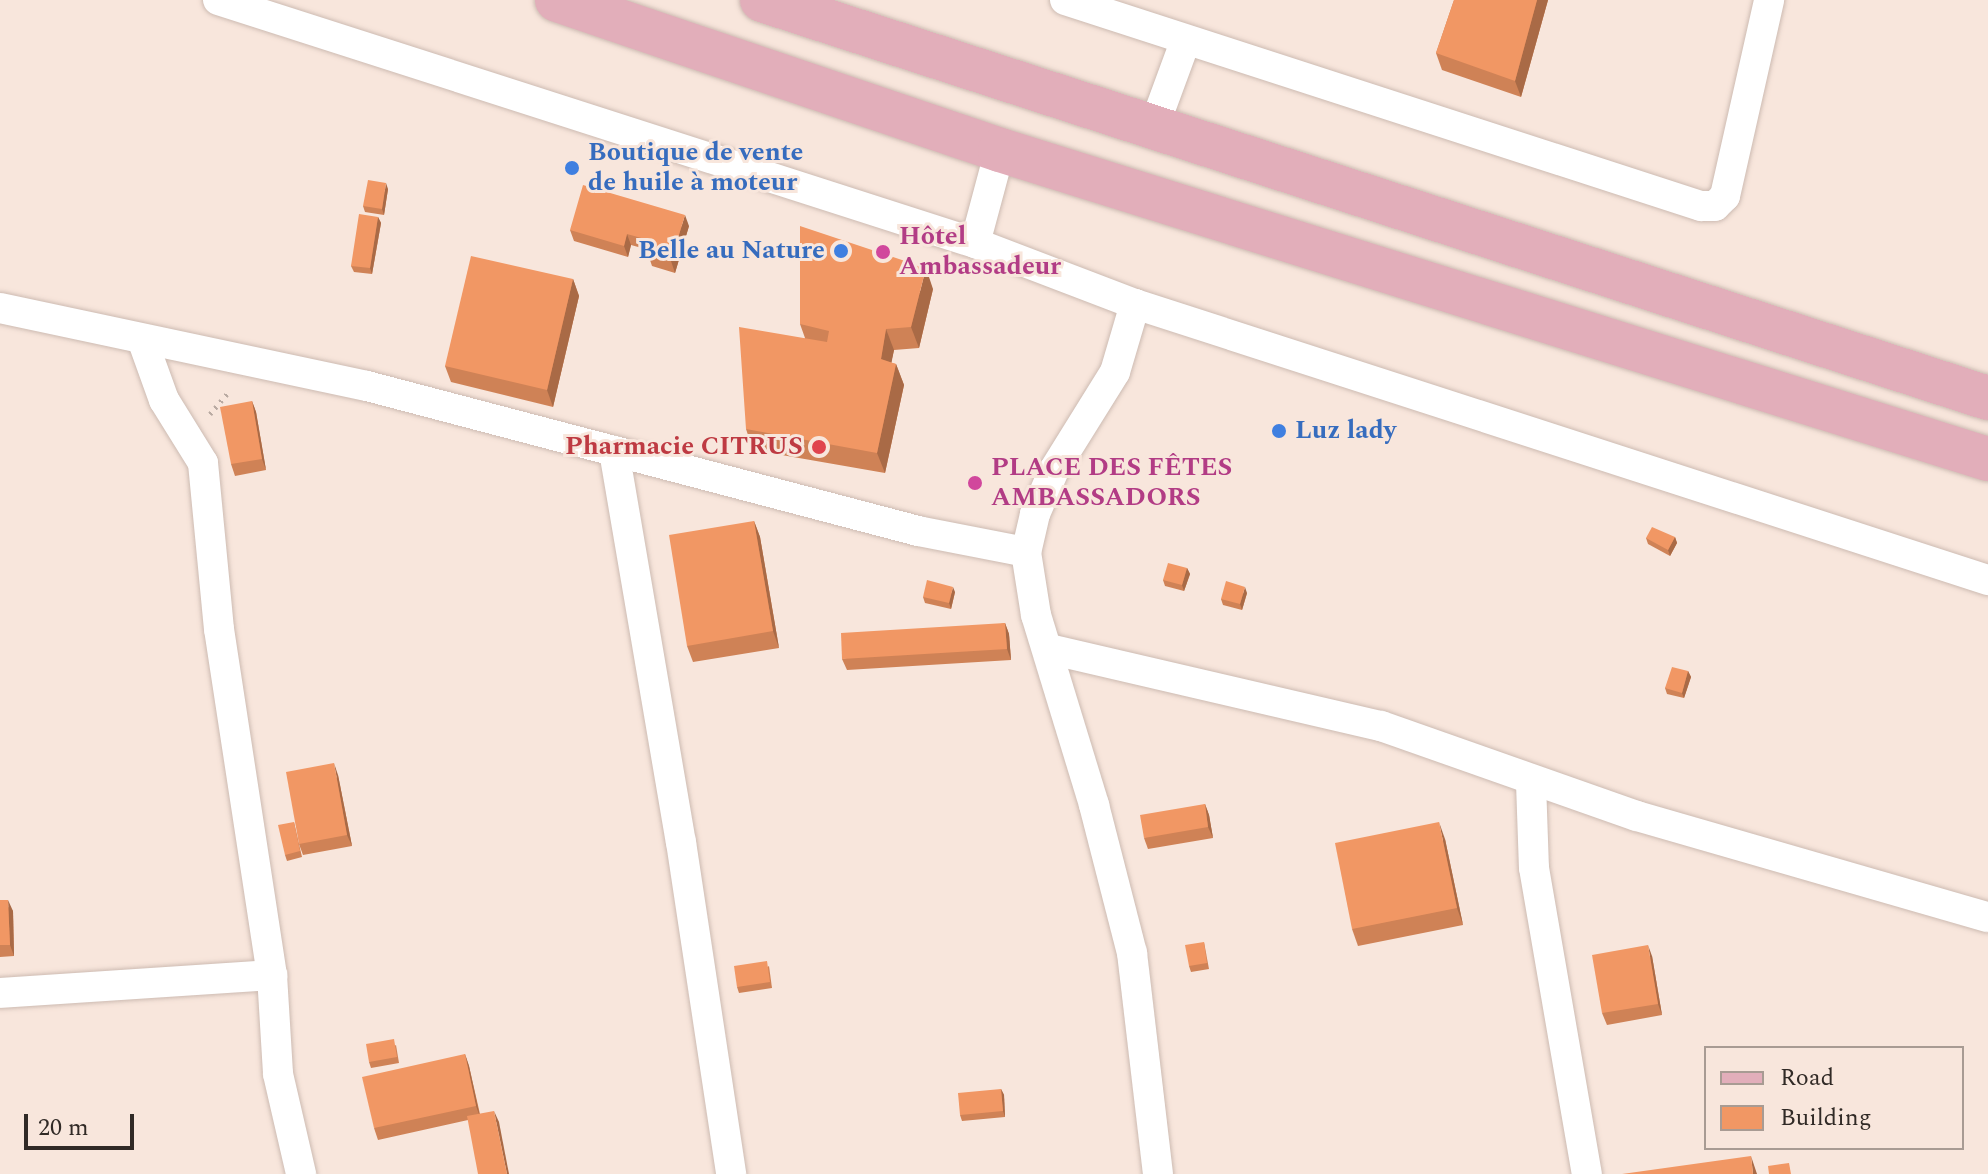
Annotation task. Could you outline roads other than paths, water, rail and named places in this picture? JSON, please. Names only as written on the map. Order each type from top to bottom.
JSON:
[{"type":"main road","points":[[557,0],[1000,150],[1988,459]]},
{"type":"main road","points":[[762,0],[1988,398]]},
{"type":"street","points":[[218,0],[975,243],[1135,304],[1988,580]]},
{"type":"street","points":[[1065,0],[1185,42],[1701,206],[1715,206],[1725,196],[1769,0]]},
{"type":"street","points":[[1153,129],[1185,42]]},
{"type":"street","points":[[975,243],[1000,150]]},
{"type":"street","points":[[1135,304],[1115,372],[1054,470],[1035,514],[1026,552],[1036,615],[1049,649],[1132,953],[1158,1174]]},
{"type":"street","points":[[0,308],[255,360],[918,531],[1026,552]]},
{"type":"street","points":[[142,339],[164,400],[203,463],[219,629],[272,975],[278,1074],[301,1174]]},
{"type":"street","points":[[614,451],[681,842],[731,1174]]},
{"type":"street","points":[[1049,649],[1381,726],[1531,783],[1988,917]]},
{"type":"street","points":[[1531,783],[1534,868],[1587,1174]]},
{"type":"street","points":[[0,993],[272,975]]},
{"type":"place","name":"Boutique de vente de huile à moteur","points":[[572,168]]},
{"type":"place","name":"Belle au Nature","points":[[841,251]]},
{"type":"place","name":"Hôtel Ambassadeur","points":[[883,252]]},
{"type":"place","name":"Luz lady","points":[[1279,431]]},
{"type":"place","name":"Pharmacie CITRUS","points":[[819,447]]},
{"type":"place","name":"PLACE DES FÊTES AMBASSADORS","points":[[975,483]]}]
